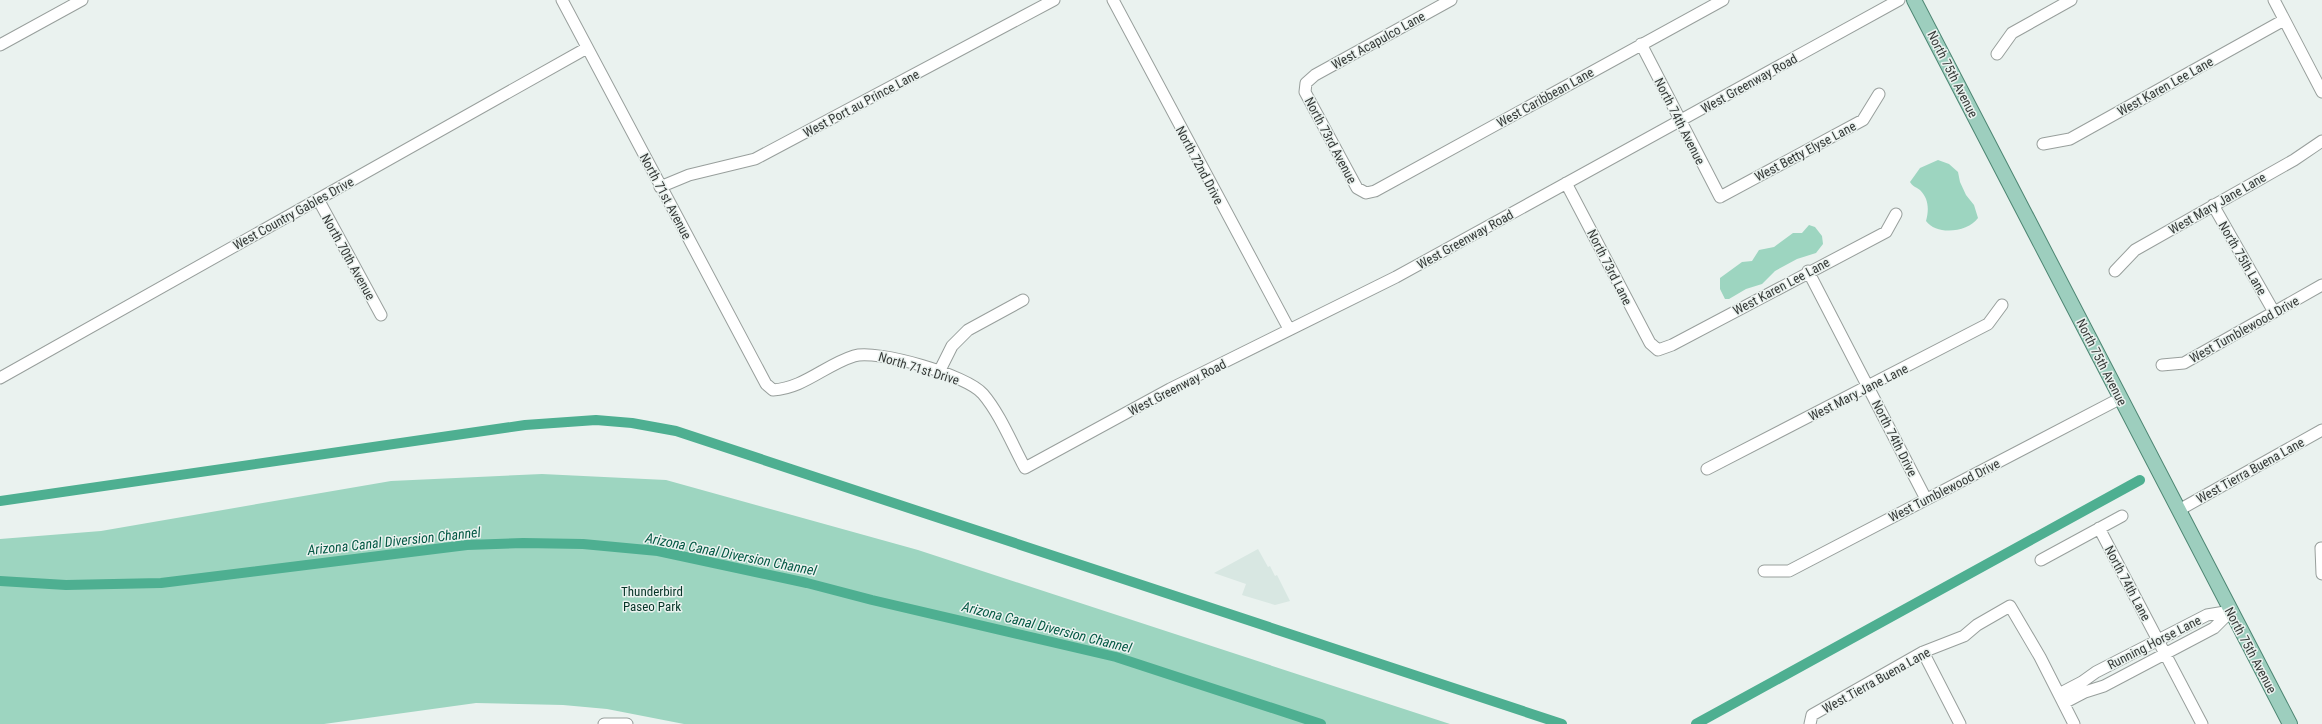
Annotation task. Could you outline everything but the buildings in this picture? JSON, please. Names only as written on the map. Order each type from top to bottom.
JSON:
[{"type":"main road","name":"North 75th Avenue","points":[[1914,0],[2290,724]]},
{"type":"street","points":[[0,45],[82,0]]},
{"type":"street","name":"North 71st Avenue","points":[[562,0],[766,384],[773,390]]},
{"type":"street","name":"West Port au Prince Lane","points":[[660,187],[688,175],[755,159],[1054,0]]},
{"type":"street","name":"North 72nd Drive","points":[[1113,0],[1289,329]]},
{"type":"street","name":"West Acapulco Lane","points":[[1306,83],[1315,75],[1451,0]]},
{"type":"street","name":"West Caribbean Lane","points":[[1366,193],[1375,191],[1723,0]]},
{"type":"street","name":"West Greenway Road","points":[[1025,468],[1170,389],[1396,277],[1899,0]]},
{"type":"street","points":[[1997,54],[2012,33],[2071,0]]},
{"type":"street","points":[[2274,0],[2322,92]]},
{"type":"street","name":"West Karen Lee Lane","points":[[2043,144],[2070,139],[2284,20]]},
{"type":"street","name":"North 74th Avenue","points":[[1641,44],[1720,197]]},
{"type":"street","name":"West Country Gables Drive","points":[[0,378],[587,48]]},
{"type":"street","name":"North 73rd Avenue","points":[[1306,83],[1305,92],[1357,188],[1366,193]]},
{"type":"street","name":"West Betty Elyse Lane","points":[[1720,197],[1864,120],[1879,94]]},
{"type":"street","name":"West Mary Jane Lane","points":[[2115,270],[2135,250],[2294,160],[2322,141]]},
{"type":"street","name":"North 73rd Lane","points":[[1566,183],[1650,343],[1658,350]]},
{"type":"street","name":"North 70th Avenue","points":[[318,199],[381,315]]},
{"type":"street","name":"North 75th Lane","points":[[2213,205],[2274,312]]},
{"type":"street","name":"West Karen Lee Lane","points":[[1658,350],[1672,345],[1808,271],[1886,232],[1896,214]]},
{"type":"street","name":"North 74th Drive","points":[[1808,271],[1926,499]]},
{"type":"street","name":"West Tumblewood Drive","points":[[2162,365],[2184,363],[2322,285]]},
{"type":"street","points":[[939,372],[952,346],[968,330],[1023,300]]},
{"type":"street","name":"West Mary Jane Lane","points":[[1707,469],[1988,324],[2002,306]]},
{"type":"street","name":"North 71st Drive","points":[[773,390],[791,388],[848,358],[859,354],[874,354],[939,372],[969,383],[982,393],[1025,468]]},
{"type":"street","name":"West Tumblewood Drive","points":[[1764,572],[1789,571],[2121,398]]},
{"type":"street","name":"West Tierra Buena Lane","points":[[2179,510],[2322,430]]},
{"type":"street","points":[[2041,560],[2122,516]]},
{"type":"street","name":"North 74th Lane","points":[[2099,528],[2202,724]]},
{"type":"street","points":[[2321,548],[2322,574]]},
{"type":"street","name":"West Tierra Buena Lane","points":[[1810,724],[1812,715],[1923,652],[1964,636],[1977,625],[2010,606],[2061,699]]},
{"type":"street","name":"Running Horse Lane","points":[[2061,699],[2096,672],[2207,615],[2231,611]]},
{"type":"street","name":"Running Horse Lane","points":[[2061,699],[2104,686],[2214,628],[2231,611]]},
{"type":"street","points":[[1923,652],[1960,724]]},
{"type":"street","points":[[2096,672],[2104,686]]},
{"type":"street","points":[[2061,699],[2074,724]]},
{"type":"street","points":[[608,724],[626,724]]},
{"type":"shaded area","points":[[1258,549],[1268,567],[1270,566],[1275,576],[1277,575],[1290,601],[1275,605],[1242,595],[1246,584],[1214,573]]},
{"type":"green space","points":[[1938,160],[1949,164],[1958,172],[1960,182],[1966,195],[1974,205],[1978,218],[1973,223],[1960,229],[1945,230],[1937,229],[1931,226],[1926,221],[1928,213],[1927,201],[1923,193],[1910,182],[1920,168]]},
{"type":"green space","points":[[1809,225],[1815,227],[1822,236],[1823,244],[1816,253],[1797,259],[1775,271],[1762,284],[1746,289],[1729,299],[1725,299],[1720,289],[1720,278],[1742,262],[1752,261],[1759,250],[1774,247],[1793,233],[1802,233]]},
{"type":"green space","name":"Thunderbird Paseo Park","points":[[542,474],[666,480],[918,550],[1450,724],[684,724],[607,709],[563,705],[476,703],[324,724],[0,724],[0,539],[101,531],[391,481]]},
{"type":"waterway","points":[[0,501],[525,425],[596,420],[632,423],[676,431],[1562,724]]},
{"type":"waterway","points":[[1696,724],[2140,480]]},
{"type":"waterway","name":"Arizona Canal Diversion Channel","points":[[0,581],[66,585],[161,583],[467,545],[523,543],[583,544],[658,551],[807,583],[872,600],[1116,657],[1321,724]]}]
